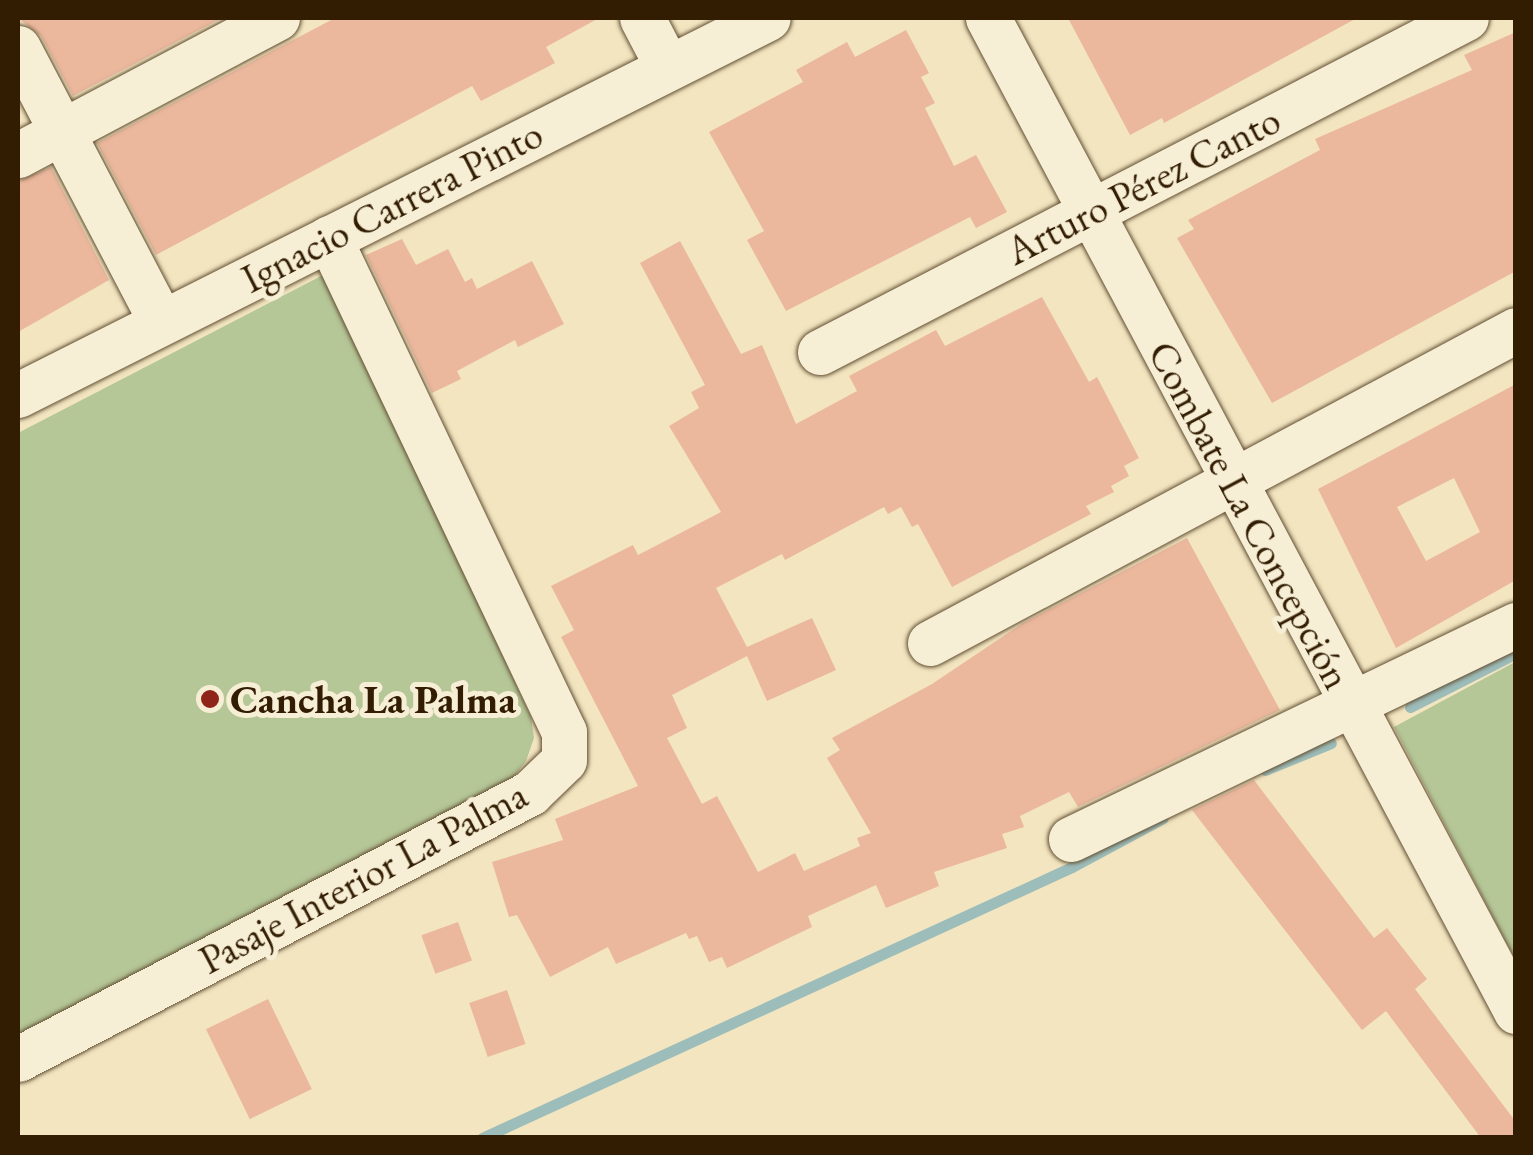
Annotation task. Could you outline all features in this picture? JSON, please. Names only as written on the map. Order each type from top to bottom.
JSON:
[{"type":"street","points":[[18,155],[277,18]]},
{"type":"street","points":[[642,18],[668,68]]},
{"type":"street","name":"Ignacio Carrera Pinto","points":[[18,395],[768,18]]},
{"type":"street","name":"Combate La Concepción","points":[[988,18],[1516,1011]]},
{"type":"street","name":"Arturo Pérez Canto","points":[[820,352],[1466,18]]},
{"type":"street","points":[[18,48],[161,322]]},
{"type":"street","name":"Pasaje Interior La Palma","points":[[18,1059],[530,793],[564,760],[564,732],[328,238]]},
{"type":"street","points":[[930,643],[1516,330]]},
{"type":"street","points":[[1071,839],[1516,625]]},
{"type":"green space","points":[[327,273],[531,717],[534,738],[526,761],[511,780],[18,1044],[18,433]]},
{"type":"green space","points":[[1515,662],[1515,959],[1394,727]]},
{"type":"building","points":[[18,18],[222,18],[73,96],[41,36]]},
{"type":"building","points":[[335,18],[599,18],[546,47],[555,63],[481,101],[472,86],[156,255],[97,143]]},
{"type":"building","points":[[1068,18],[1357,18],[1164,123],[1162,118],[1130,135]]},
{"type":"building","points":[[906,30],[929,73],[921,77],[935,103],[925,108],[954,166],[976,155],[1007,212],[976,228],[970,217],[786,311],[747,240],[764,231],[709,132],[803,82],[796,70],[847,42],[855,57]]},
{"type":"building","points":[[1516,32],[1516,271],[1272,403],[1177,238],[1194,229],[1188,220],[1320,150],[1315,139],[1472,70],[1464,55]]},
{"type":"building","points":[[51,167],[109,280],[18,332],[18,181]]},
{"type":"building","points":[[402,239],[416,265],[448,249],[465,282],[472,278],[477,289],[532,261],[564,324],[518,347],[515,340],[457,371],[461,379],[432,393],[366,255]]},
{"type":"building","points":[[680,241],[741,354],[762,345],[796,424],[857,391],[849,376],[936,330],[945,346],[1042,297],[1089,382],[1097,377],[1139,458],[1124,466],[1129,476],[1111,486],[1114,492],[1086,506],[1091,514],[952,587],[918,524],[912,527],[901,507],[888,514],[884,507],[785,560],[782,554],[716,588],[747,647],[812,618],[836,670],[767,701],[747,656],[672,695],[687,728],[667,738],[702,804],[717,796],[758,872],[795,853],[804,871],[860,846],[857,838],[871,833],[827,758],[840,750],[832,738],[932,684],[1023,623],[1187,538],[1280,710],[1078,807],[1069,792],[1020,816],[1024,827],[1002,834],[1007,848],[934,872],[939,886],[886,908],[876,885],[808,916],[812,927],[727,968],[722,957],[709,962],[697,936],[689,939],[686,933],[616,964],[608,947],[550,977],[517,915],[509,917],[492,862],[563,840],[555,819],[638,786],[561,637],[574,630],[551,586],[633,545],[638,555],[721,512],[669,426],[699,408],[691,392],[705,385],[640,263]]},
{"type":"building","points":[[1516,384],[1516,580],[1396,648],[1318,489]],"holes":[[[1454,478],[1480,532],[1426,561],[1397,507]]]},
{"type":"building","points":[[1254,780],[1374,938],[1387,928],[1427,979],[1415,989],[1516,1122],[1516,1138],[1481,1138],[1386,1011],[1362,1030],[1192,810]]},
{"type":"building","points":[[458,922],[472,961],[435,974],[421,935]]},
{"type":"building","points":[[507,990],[526,1044],[488,1057],[469,1003]]},
{"type":"building","points":[[268,999],[312,1089],[250,1119],[206,1029]]},
{"type":"waterway","points":[[1410,707],[1516,653]]},
{"type":"waterway","points":[[1265,770],[1331,743]]},
{"type":"waterway","points":[[482,1138],[1072,867],[1163,818]]},
{"type":"place","name":"Cancha La Palma","points":[[210,699]]}]
